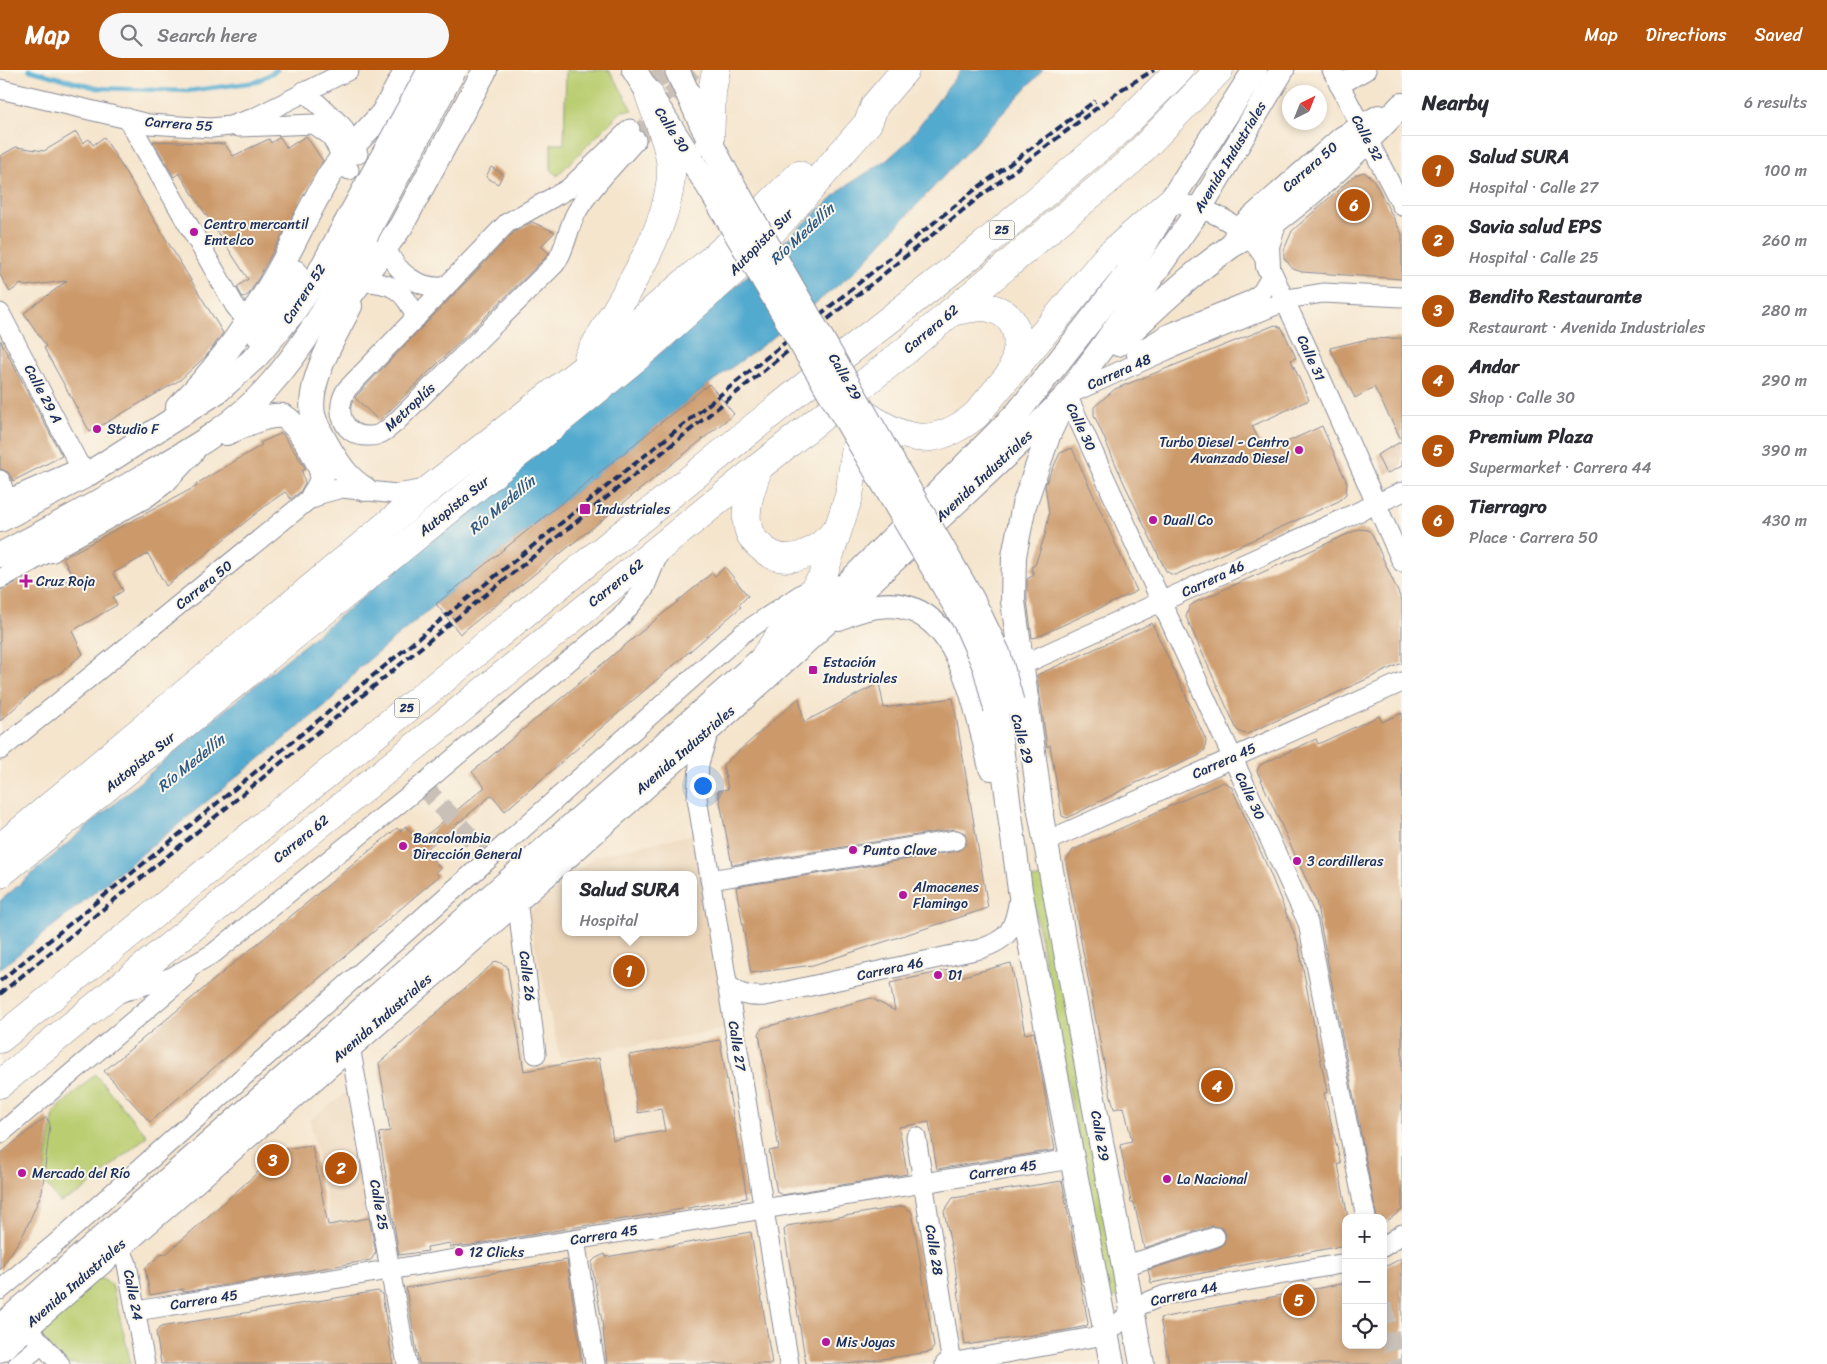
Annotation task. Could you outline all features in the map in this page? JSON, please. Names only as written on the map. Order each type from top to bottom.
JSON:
[{"type":"highway","points":[[710,142],[712,91],[716,70]]},
{"type":"highway","name":"Autopista Sur","points":[[6,844],[432,487],[581,371],[727,246],[859,115],[875,105],[905,70]]},
{"type":"highway","name":"25","points":[[0,1039],[800,390],[984,245],[1115,134],[1179,70]]},
{"type":"highway","name":"Carrera 62","points":[[0,1084],[951,312],[1134,159],[1219,70]]},
{"type":"highway","points":[[581,371],[648,250],[661,221],[671,174],[668,156],[649,94]]},
{"type":"highway","name":"Autopista Sur","points":[[0,874],[158,748],[635,359],[736,269],[782,221],[868,124],[875,105]]},
{"type":"highway","points":[[765,656],[822,578],[848,502],[860,434],[894,433],[913,438],[932,438],[948,434],[962,426],[976,415],[1013,368],[1107,257],[1170,202]]},
{"type":"highway","points":[[951,312],[990,308],[1003,314],[1013,324],[1019,336],[1019,349],[1013,368]]},
{"type":"highway","points":[[759,467],[752,487],[747,518],[749,532],[755,542],[766,552],[781,558],[793,558],[807,554],[828,539],[839,526]]},
{"type":"highway","points":[[6,844],[158,748]]},
{"type":"highway","points":[[166,948],[309,788]]},
{"type":"main road","points":[[143,440],[192,394],[245,323],[272,282],[329,213],[351,157],[385,111],[407,70]]},
{"type":"main road","name":"Carrera 52","points":[[2,508],[83,472],[143,440],[199,405],[257,356],[292,314],[318,275],[329,213],[430,70]]},
{"type":"main road","name":"Carrera 52","points":[[0,555],[62,523],[204,442],[267,389],[317,323],[454,70]]},
{"type":"main road","points":[[267,389],[324,331],[386,248],[415,202],[485,70]]},
{"type":"main road","name":"Calle 30","points":[[634,70],[649,94],[719,183]]},
{"type":"main road","name":"Calle 30","points":[[677,70],[710,142],[719,183]]},
{"type":"main road","name":"Avenida Industriales","points":[[0,1350],[116,1237],[849,582],[1018,412],[1127,274],[1170,202],[1255,70]]},
{"type":"main road","name":"Avenida Industriales","points":[[116,1237],[350,1046],[517,899],[829,622],[1067,395],[1200,208],[1282,70]]},
{"type":"main road","name":"Carrera 50","points":[[1240,238],[1274,223],[1365,134],[1402,104]]},
{"type":"main road","name":"Carrera 50","points":[[1067,395],[1151,311],[1240,238],[1343,138],[1365,134]]},
{"type":"main road","name":"Calle 29","points":[[719,183],[966,624],[1004,706],[1041,811],[1142,1364]]},
{"type":"main road","points":[[1270,271],[1267,246],[1274,223]]},
{"type":"main road","points":[[362,282],[316,379],[313,414],[322,436],[342,470],[352,481],[365,489]]},
{"type":"main road","points":[[1041,811],[1013,601],[1014,556],[1018,528],[1049,433],[1067,395]]},
{"type":"main road","points":[[204,442],[264,418],[275,416],[291,420],[300,431],[322,474],[319,487],[313,496]]},
{"type":"main road","points":[[0,561],[51,550]]},
{"type":"main road","points":[[829,622],[867,608],[906,607],[921,614],[950,643],[960,658],[970,684],[1020,890]]},
{"type":"main road","name":"Calle 29","points":[[1004,706],[1020,890],[1112,1364]]},
{"type":"street","name":"Carrera 55","points":[[0,89],[169,126],[220,127],[254,118],[349,70]]},
{"type":"street","points":[[407,70],[466,103]]},
{"type":"street","points":[[1335,77],[1366,70]]},
{"type":"street","name":"Calle 32","points":[[1335,77],[1402,206]]},
{"type":"street","points":[[304,92],[334,117],[351,157]]},
{"type":"street","points":[[334,117],[361,122],[368,121],[385,111]]},
{"type":"street","points":[[127,118],[235,306],[246,320],[245,323]]},
{"type":"street","points":[[220,127],[314,124],[331,136],[351,157]]},
{"type":"street","name":"Metroplús","points":[[633,134],[583,203],[571,225],[560,257],[555,264],[397,421],[381,434],[371,436],[354,432],[341,416],[342,397],[445,288],[507,223],[568,189],[633,134]]},
{"type":"street","name":"Calle 31","points":[[1170,202],[1200,208],[1240,238],[1260,250],[1300,333],[1402,562]]},
{"type":"street","points":[[386,248],[391,260],[417,284],[445,288]]},
{"type":"street","name":"Carrera 48","points":[[1067,395],[1168,334],[1252,300],[1262,292],[1270,271]]},
{"type":"street","points":[[362,282],[385,284],[394,288],[402,294],[416,318]]},
{"type":"street","points":[[1300,333],[1308,308],[1322,293]]},
{"type":"street","name":"Carrera 48","points":[[1067,395],[1167,350],[1284,301],[1322,293],[1402,297]]},
{"type":"street","name":"Calle 29 A","points":[[0,313],[83,472]]},
{"type":"street","name":"Calle 30","points":[[1067,395],[1308,923],[1365,1214]]},
{"type":"street","name":"Carrera 52","points":[[0,578],[146,498],[166,483],[204,442]]},
{"type":"street","points":[[0,480],[2,508]]},
{"type":"street","name":"Carrera 50","points":[[0,750],[313,496],[332,489],[365,489],[396,494],[432,487]]},
{"type":"street","name":"Carrera 46","points":[[1022,665],[1402,492]]},
{"type":"street","points":[[0,1134],[214,953],[422,785],[620,618],[644,589],[663,545]]},
{"type":"street","points":[[0,1290],[55,1244],[484,855],[743,633],[781,610],[822,578]]},
{"type":"street","name":"Carrera 45","points":[[1047,841],[1402,682]]},
{"type":"street","name":"Calle 27","points":[[710,728],[697,780],[697,798],[789,1364]]},
{"type":"street","points":[[710,880],[956,840]]},
{"type":"street","name":"Carrera 46","points":[[726,984],[737,993],[747,996],[765,996],[980,950],[998,943],[1007,936],[1016,918],[1020,890]]},
{"type":"street","name":"Calle 26","points":[[517,899],[536,1054]]},
{"type":"street","points":[[108,996],[172,977],[214,953]]},
{"type":"street","name":"Calle 25","points":[[350,1046],[407,1364]]},
{"type":"street","name":"Calle 28","points":[[916,1137],[949,1364]]},
{"type":"street","name":"Carrera 45","points":[[136,1312],[1071,1159]]},
{"type":"street","points":[[1387,1245],[1402,1234]]},
{"type":"street","name":"Calle 24","points":[[116,1237],[127,1264],[145,1364]]},
{"type":"street","points":[[1124,1266],[1215,1237]]},
{"type":"street","points":[[575,1240],[595,1364]]},
{"type":"street","name":"Carrera 44","points":[[949,1364],[1090,1338],[1106,1333],[1132,1310],[1165,1295],[1342,1264]]},
{"type":"street","points":[[0,1295],[21,1328],[60,1364]]},
{"type":"street","points":[[18,1364],[21,1328]]},
{"type":"shaded area","points":[[693,834],[726,1029],[560,1058],[528,913],[562,885],[562,936],[697,936],[697,871],[578,871],[595,856]]},
{"type":"shaded area","points":[[348,1091],[372,1217],[331,1224],[310,1120]]},
{"type":"green space","points":[[566,70],[609,70],[633,110],[622,111],[557,176],[551,169],[551,144],[564,144]]},
{"type":"green space","points":[[1044,877],[1124,1296],[1109,1299],[1029,879]]},
{"type":"green space","points":[[95,1074],[147,1136],[80,1193],[60,1202],[43,1181],[54,1112]]},
{"type":"green space","points":[[99,1277],[112,1285],[131,1364],[66,1364],[34,1329]]},
{"type":"water","name":"Río Medellín","points":[[961,70],[1043,70],[852,274],[771,339],[709,384],[436,604],[359,668],[333,699],[0,969],[0,901],[208,724],[687,331],[843,188],[887,160],[906,143]]},
{"type":"building","points":[[76,132],[83,143],[89,139],[93,145],[104,137],[223,333],[207,355],[180,380],[90,432],[44,348],[46,346],[24,313],[67,281],[25,286],[21,284],[10,292],[0,275],[0,156],[16,147],[44,151]]},
{"type":"building","points":[[306,136],[323,161],[249,294],[243,298],[237,287],[248,279],[179,173],[174,177],[153,141],[225,144],[233,156],[269,139],[271,143],[280,137],[287,148]]},
{"type":"building","points":[[491,167],[503,174],[498,184],[486,177]]},
{"type":"building","points":[[1364,172],[1373,179],[1402,234],[1402,279],[1302,272],[1293,269],[1284,258],[1284,250],[1292,231],[1355,175]]},
{"type":"building","points":[[532,222],[555,232],[541,246],[549,253],[546,257],[379,421],[355,398],[356,396],[514,232]]},
{"type":"building","points":[[1275,325],[1282,328],[1296,358],[1291,360],[1309,400],[1252,426],[1265,452],[1322,426],[1347,483],[1346,494],[1339,501],[1175,575],[1171,574],[1166,571],[1124,483],[1094,415],[1094,407],[1115,389]]},
{"type":"building","points":[[1402,338],[1402,441],[1374,387],[1355,398],[1330,348],[1368,339]]},
{"type":"building","points":[[0,340],[62,456],[13,481],[8,472],[0,469]]},
{"type":"building","name":"Industriales","points":[[709,384],[734,414],[460,634],[436,604]]},
{"type":"building","points":[[282,433],[306,469],[302,471],[305,483],[300,492],[291,499],[285,492],[269,503],[166,586],[148,554],[113,573],[123,591],[113,597],[117,605],[72,631],[83,654],[61,672],[45,681],[0,721],[0,590],[30,576],[35,587],[45,581],[50,590],[73,577],[63,558],[197,486],[196,484],[262,445],[260,443]]},
{"type":"building","points":[[1402,441],[1402,466],[1386,474],[1377,455]]},
{"type":"building","points":[[1072,448],[1137,591],[1032,638],[1027,600],[1027,579],[1034,575],[1031,567],[1035,565],[1045,535],[1049,514],[1045,485],[1060,453]]},
{"type":"building","points":[[1359,529],[1368,530],[1372,534],[1402,601],[1402,663],[1247,734],[1242,733],[1237,730],[1186,617],[1189,607],[1194,603]]},
{"type":"building","name":"Bancolombia Dirección General","points":[[725,567],[748,596],[739,605],[741,607],[505,811],[492,795],[425,850],[440,868],[435,872],[439,876],[150,1122],[104,1071],[397,828],[400,831],[406,826],[418,842],[485,787],[472,772],[712,573],[715,576]]},
{"type":"building","points":[[1152,623],[1206,740],[1205,750],[1198,756],[1136,783],[1067,818],[1062,816],[1050,745],[1047,747],[1037,675]]},
{"type":"building","name":"Punto Clave","points":[[879,683],[884,708],[953,698],[988,908],[813,965],[751,973],[736,887],[958,851],[966,844],[965,833],[954,829],[732,865],[718,791],[728,789],[723,765],[799,698],[804,722]]},
{"type":"building","points":[[1402,713],[1402,1210],[1387,1221],[1387,1214],[1376,1214],[1316,901],[1257,771],[1260,765],[1316,739],[1318,744],[1379,716],[1382,722]]},
{"type":"building","points":[[1223,782],[1231,786],[1268,868],[1298,943],[1327,1092],[1324,1093],[1341,1164],[1338,1164],[1347,1214],[1342,1214],[1342,1246],[1151,1283],[1148,1270],[1218,1248],[1224,1244],[1226,1234],[1222,1228],[1212,1226],[1144,1248],[1134,1202],[1131,1202],[1120,1144],[1132,1141],[1124,1107],[1114,1109],[1066,861],[1073,850]]},
{"type":"building","points":[[496,961],[507,966],[524,1071],[599,1058],[613,1140],[665,1131],[661,1109],[638,1113],[629,1055],[720,1040],[747,1198],[471,1245],[450,1247],[450,1243],[427,1247],[428,1251],[399,1255],[379,1133],[390,1131],[379,1063]]},
{"type":"building","points":[[1011,963],[1025,1034],[1034,1032],[1055,1150],[937,1169],[929,1122],[899,1127],[907,1174],[782,1195],[777,1192],[769,1151],[779,1149],[759,1034],[762,1028],[871,998],[895,1011],[890,983],[948,970],[949,980]]},
{"type":"building","name":"Mercado del Río","points":[[46,1117],[50,1124],[42,1192],[24,1233],[0,1270],[0,1154]]},
{"type":"building","points":[[312,1145],[328,1225],[369,1218],[376,1252],[371,1260],[190,1291],[183,1292],[183,1289],[150,1295],[145,1268],[160,1255],[166,1254],[284,1149]]},
{"type":"building","points":[[1062,1181],[1087,1326],[965,1345],[955,1265],[944,1211],[953,1198]]},
{"type":"building","points":[[903,1206],[912,1212],[934,1347],[930,1352],[847,1364],[806,1364],[784,1230],[787,1226]]},
{"type":"building","points":[[751,1232],[772,1364],[607,1364],[602,1321],[592,1267],[592,1262],[596,1258],[605,1254],[606,1257]]},
{"type":"building","points":[[1402,1258],[1402,1364],[1169,1364],[1160,1318],[1342,1284],[1342,1349],[1387,1349],[1387,1266]]},
{"type":"building","points":[[567,1260],[582,1364],[419,1364],[406,1288]]},
{"type":"building","points":[[378,1291],[382,1294],[393,1364],[161,1364],[156,1332],[160,1327]]},
{"type":"waterway","points":[[29,70],[97,88],[188,91],[256,82],[277,70]]},
{"type":"tunnel","points":[[652,70],[667,102]]},
{"type":"tunnel","points":[[636,140],[692,70]]},
{"type":"tunnel","points":[[422,785],[482,850]]},
{"type":"tunnel","points":[[1387,1322],[1397,1364]]},
{"type":"railway","points":[[0,994],[447,626],[978,198],[1122,89],[1154,70]]},
{"type":"railway","points":[[0,981],[442,619],[972,192],[1095,101]]},
{"type":"place","name":"Tierragro","points":[[1354,205]]},
{"type":"place","name":"Centro mercantil Emtelco","points":[[194,232]]},
{"type":"place","name":"Studio F","points":[[97,429]]},
{"type":"place","name":"Turbo Diesel - Centro Avanzado Diesel","points":[[1299,450]]},
{"type":"place","name":"Industriales","points":[[585,509]]},
{"type":"place","name":"Duall Co","points":[[1153,520]]},
{"type":"place","name":"Cruz Roja","points":[[26,581]]},
{"type":"place","name":"Estación Industriales","points":[[813,670]]},
{"type":"place","name":"Bancolombia Dirección General","points":[[403,846]]},
{"type":"place","name":"Punto Clave","points":[[853,850]]},
{"type":"place","name":"3 cordilleras","points":[[1297,861]]},
{"type":"place","name":"Almacenes Flamingo","points":[[903,895]]},
{"type":"place","name":"Salud SURA","points":[[629,971]]},
{"type":"place","name":"D1","points":[[938,975]]},
{"type":"place","name":"Andar","points":[[1217,1086]]},
{"type":"place","name":"Bendito Restaurante","points":[[273,1160]]},
{"type":"place","name":"Savia salud EPS","points":[[341,1168]]},
{"type":"place","name":"Mercado del Río","points":[[22,1173]]},
{"type":"place","name":"La Nacional","points":[[1167,1179]]},
{"type":"place","name":"12 Clicks","points":[[459,1252]]},
{"type":"place","name":"Premium Plaza","points":[[1299,1300]]},
{"type":"place","name":"Mis Joyas","points":[[826,1342]]}]
